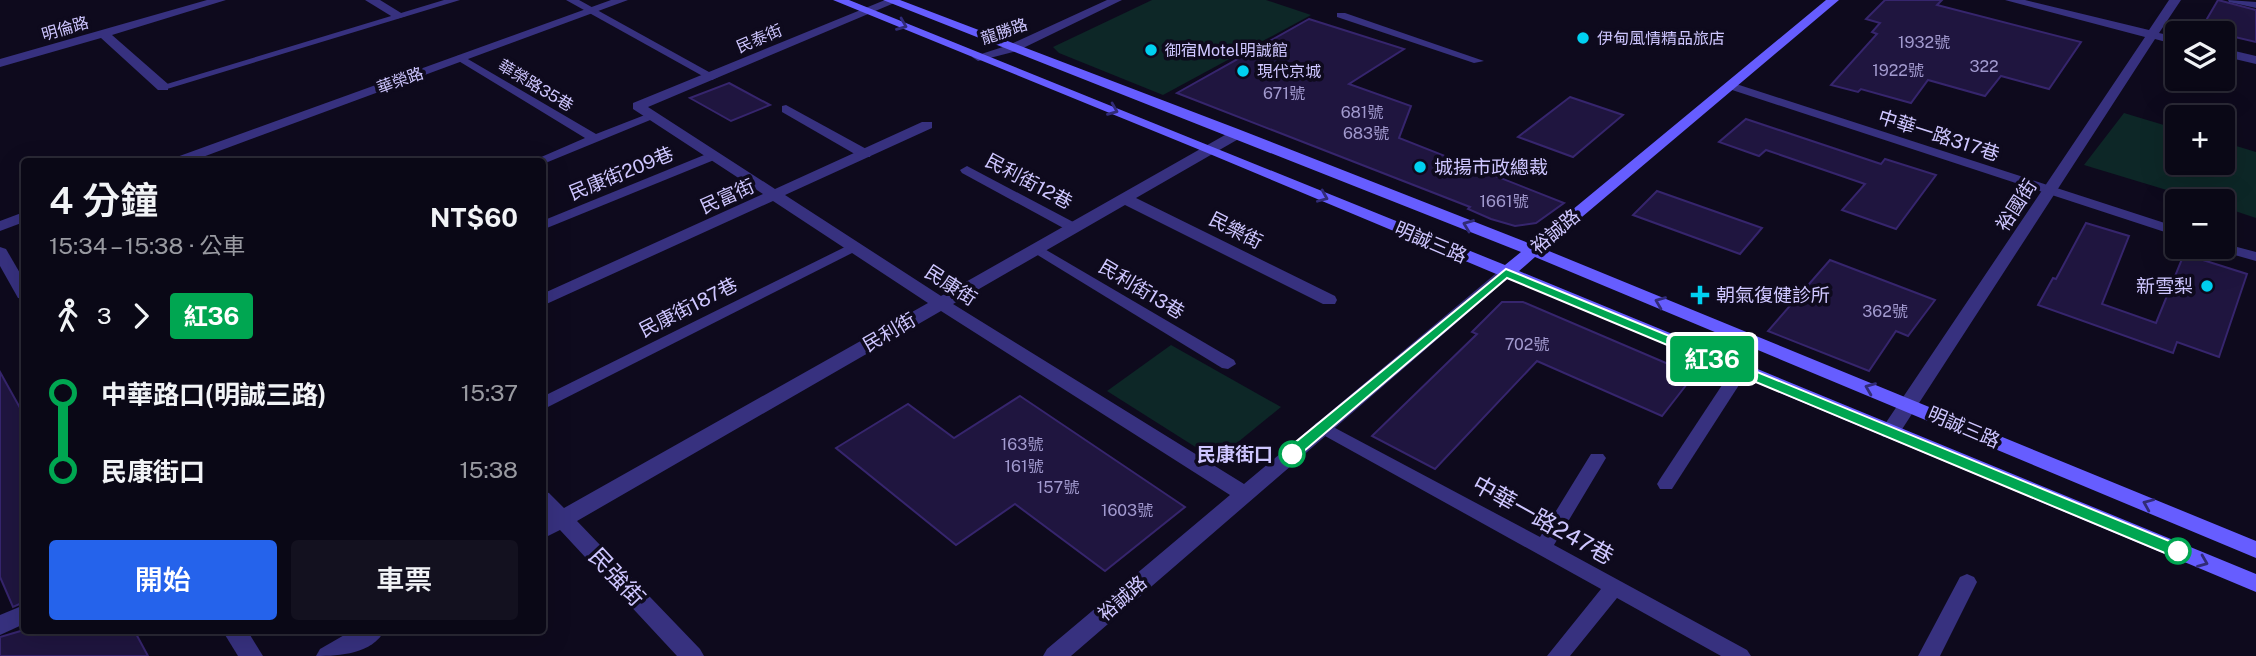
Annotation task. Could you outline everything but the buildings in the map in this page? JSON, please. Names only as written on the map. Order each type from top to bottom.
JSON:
[{"type":"street","name":"明倫路","points":[[0,63],[220,0]]},
{"type":"street","points":[[371,0],[400,16]]},
{"type":"street","name":"華榮路","points":[[187,158],[622,0]]},
{"type":"street","name":"明誠三路","points":[[839,0],[1210,149],[2256,583]]},
{"type":"street","name":"龍勝路","points":[[978,57],[1013,48],[1116,0]]},
{"type":"street","name":"裕誠路","points":[[1055,656],[1322,427],[1833,0]]},
{"type":"street","points":[[2011,0],[2165,38]]},
{"type":"street","name":"裕國街","points":[[1890,432],[2175,0]]},
{"type":"street","name":"明誠三路","points":[[891,1],[1532,250],[2256,550]]},
{"type":"street","name":"民泰街","points":[[638,106],[891,1]]},
{"type":"street","points":[[103,33],[163,87]]},
{"type":"street","points":[[2235,55],[2256,60]]},
{"type":"street","name":"民康街","points":[[638,106],[940,303],[1244,495]]},
{"type":"street","name":"民富街","points":[[546,299],[927,125]]},
{"type":"street","name":"民利街","points":[[546,529],[1237,134]]},
{"type":"street","name":"民樂街","points":[[1123,198],[1329,300]]},
{"type":"street","points":[[0,226],[21,218]]},
{"type":"street","points":[[0,252],[21,289]]},
{"type":"street","name":"民強街","points":[[546,502],[692,656]]},
{"type":"street","points":[[0,626],[21,616]]},
{"type":"street","points":[[237,634],[251,656]]},
{"type":"street","points":[[328,656],[366,634]]},
{"type":"lane","points":[[163,87],[455,0]]},
{"type":"lane","points":[[571,0],[712,77]]},
{"type":"lane","points":[[2233,0],[2256,5]]},
{"type":"lane","points":[[1340,15],[1478,61]]},
{"type":"lane","name":"華榮路35巷","points":[[461,58],[595,139]]},
{"type":"lane","name":"中華一路317巷","points":[[1730,86],[2165,228]]},
{"type":"lane","points":[[786,109],[865,154]]},
{"type":"lane","points":[[546,158],[654,116]]},
{"type":"lane","name":"民康街209巷","points":[[546,224],[714,155]]},
{"type":"lane","name":"民利街12巷","points":[[967,170],[1072,227]]},
{"type":"lane","name":"民康街187巷","points":[[546,402],[853,247]]},
{"type":"lane","name":"民利街13巷","points":[[1036,248],[1228,364]]},
{"type":"lane","points":[[2235,251],[2256,257]]},
{"type":"lane","points":[[1666,484],[1740,371]]},
{"type":"lane","name":"中華一路247巷","points":[[1322,427],[1740,656]]},
{"type":"lane","points":[[1543,548],[1597,458]]},
{"type":"lane","points":[[1929,656],[1967,582]]},
{"type":"lane","points":[[1558,656],[1614,587]]},
{"type":"green space","name":"御宿Motel明誠館","points":[[1152,0],[1266,0],[1311,15],[1163,95],[1059,53],[1053,47]]},
{"type":"green space","points":[[2124,113],[2165,125],[2165,175],[2235,175],[2235,146],[2256,152],[2256,218],[2235,211],[2235,189],[2165,190],[2084,165]]},
{"type":"green space","points":[[1171,345],[1281,407],[1216,460],[1107,391]]},
{"type":"bus line","name":"紅36","points":[[1292,454],[1506,273],[2178,551]]},
{"type":"place","name":"伊甸風情精品旅店","points":[[1583,38]]},
{"type":"place","name":"御宿Motel明誠館","points":[[1151,50]]},
{"type":"place","name":"現代京城","points":[[1243,71]]},
{"type":"place","name":"城揚市政總裁","points":[[1420,167]]},
{"type":"place","name":"新雪梨","points":[[2207,286]]},
{"type":"place","name":"朝氣復健診所","points":[[1700,295]]},
{"type":"place","name":"民康街口","points":[[1292,454]]}]
